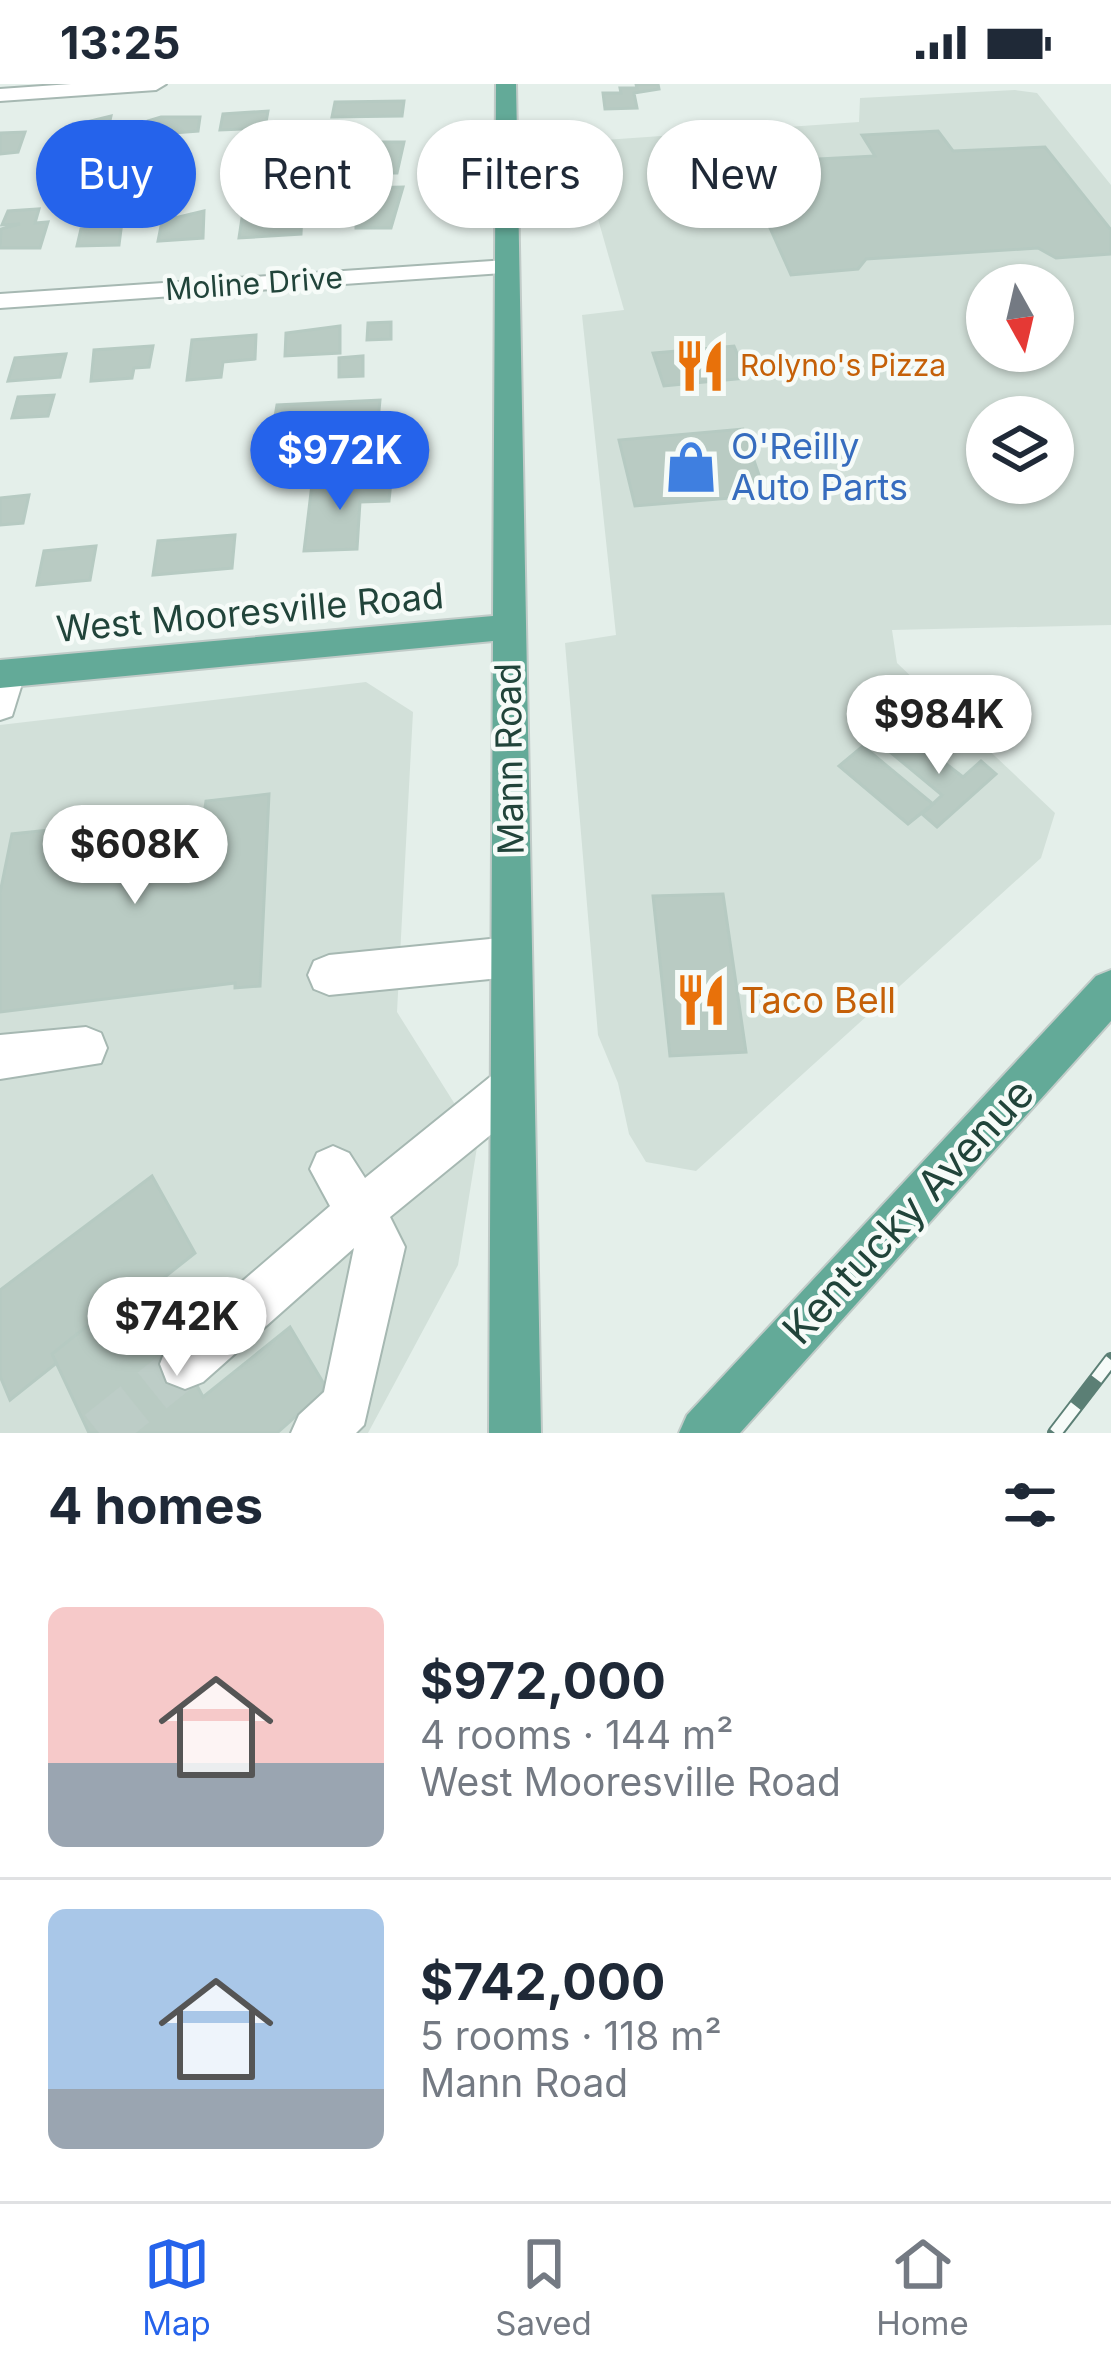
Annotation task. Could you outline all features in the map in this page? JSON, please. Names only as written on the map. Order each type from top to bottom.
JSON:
[{"type":"main road","name":"Mann Road","points":[[506,84],[514,1433]]},
{"type":"main road","name":"West Mooresville Road","points":[[3,685],[508,627]]},
{"type":"main road","name":"Kentucky Avenue","points":[[706,1433],[1111,990]]},
{"type":"street","points":[[0,95],[155,84]]},
{"type":"street","name":"Moline Drive","points":[[0,301],[508,267]]},
{"type":"street","points":[[328,975],[511,957]]},
{"type":"street","points":[[0,1057],[86,1048]]},
{"type":"street","points":[[185,1364],[359,1212],[512,1089]]},
{"type":"street","points":[[317,1433],[346,1407],[381,1247],[333,1169]]},
{"type":"shaded area","points":[[1015,90],[1037,93],[1111,185],[1111,625],[892,630],[897,663],[1055,813],[1041,858],[696,1171],[646,1162],[629,1134],[618,1083],[598,1035],[565,643],[616,635],[582,315],[624,310],[601,228],[623,228],[623,139],[647,137],[647,228],[821,228],[821,125],[859,122],[860,98]]},
{"type":"shaded area","points":[[366,682],[413,712],[397,1012],[478,1141],[458,1265],[368,1433],[0,1433],[0,725]]},
{"type":"building","points":[[636,84],[658,84],[659,89],[634,93],[637,108],[605,109],[603,93],[621,93],[620,88],[637,88]]},
{"type":"building","points":[[404,101],[402,116],[332,117],[335,102]]},
{"type":"building","points":[[268,111],[266,120],[222,120],[223,114]]},
{"type":"building","points":[[200,117],[196,131],[196,120],[151,120]]},
{"type":"building","points":[[938,131],[953,151],[1045,147],[1111,230],[1111,254],[1056,258],[1038,248],[866,259],[858,269],[791,275],[770,228],[821,228],[821,159],[875,156],[862,135]]},
{"type":"building","points":[[25,132],[18,152],[0,154],[0,133]]},
{"type":"building","points":[[393,142],[404,142],[397,173],[393,173]]},
{"type":"building","points":[[393,187],[403,187],[393,221]]},
{"type":"building","points":[[36,209],[36,228],[46,228],[40,248],[0,248],[1,229],[20,224],[2,225],[8,211]]},
{"type":"building","points":[[204,211],[203,238],[158,241],[161,228],[196,228],[196,213]]},
{"type":"building","points":[[121,228],[119,245],[77,246],[81,229]]},
{"type":"building","points":[[240,228],[301,228],[301,234],[239,238]]},
{"type":"building","points":[[391,322],[391,339],[367,340],[368,323]]},
{"type":"building","points":[[340,326],[340,353],[285,356],[286,333]]},
{"type":"building","points":[[256,335],[255,359],[223,362],[221,377],[187,380],[192,340]]},
{"type":"building","points":[[153,346],[149,367],[134,368],[132,378],[91,381],[94,350]]},
{"type":"building","name":"Rolyno's Pizza","points":[[734,346],[747,378],[664,386],[653,353]]},
{"type":"building","points":[[66,354],[60,377],[8,381],[15,358]]},
{"type":"building","points":[[363,356],[363,376],[339,377],[339,358]]},
{"type":"building","points":[[54,395],[48,416],[12,418],[18,397]]},
{"type":"building","points":[[380,400],[376,441],[326,443],[328,423],[273,428],[277,405]]},
{"type":"building","name":"O'Reilly Auto Parts","points":[[743,429],[766,495],[635,506],[619,440]]},
{"type":"building","points":[[391,481],[389,501],[360,502],[357,549],[304,551],[312,484]]},
{"type":"building","points":[[29,495],[23,523],[0,525],[0,498]]},
{"type":"building","points":[[235,535],[232,568],[153,575],[158,541]]},
{"type":"building","points":[[96,546],[90,580],[37,585],[44,551]]},
{"type":"building","points":[[904,731],[963,777],[981,761],[996,774],[937,827],[922,814],[942,795],[884,747]]},
{"type":"building","points":[[863,746],[933,804],[908,824],[839,766]]},
{"type":"building","points":[[269,794],[260,986],[235,988],[235,983],[0,1012],[0,893],[12,834],[204,814],[206,801]]},
{"type":"building","name":"Taco Bell","points":[[723,894],[746,1052],[670,1056],[653,896]]},
{"type":"building","points":[[152,1176],[195,1253],[10,1400],[0,1376],[0,1290]]},
{"type":"building","points":[[142,1282],[203,1397],[290,1327],[324,1384],[322,1393],[277,1433],[89,1433],[52,1354]]},
{"type":"tunnel","points":[[99,1433],[185,1364]]},
{"type":"railway","points":[[1055,1433],[1111,1360]]},
{"type":"place","name":"Rolyno's Pizza","points":[[700,366]]},
{"type":"place","name":"O'Reilly Auto Parts","points":[[691,467]]},
{"type":"place","name":"Taco Bell","points":[[701,1000]]}]
